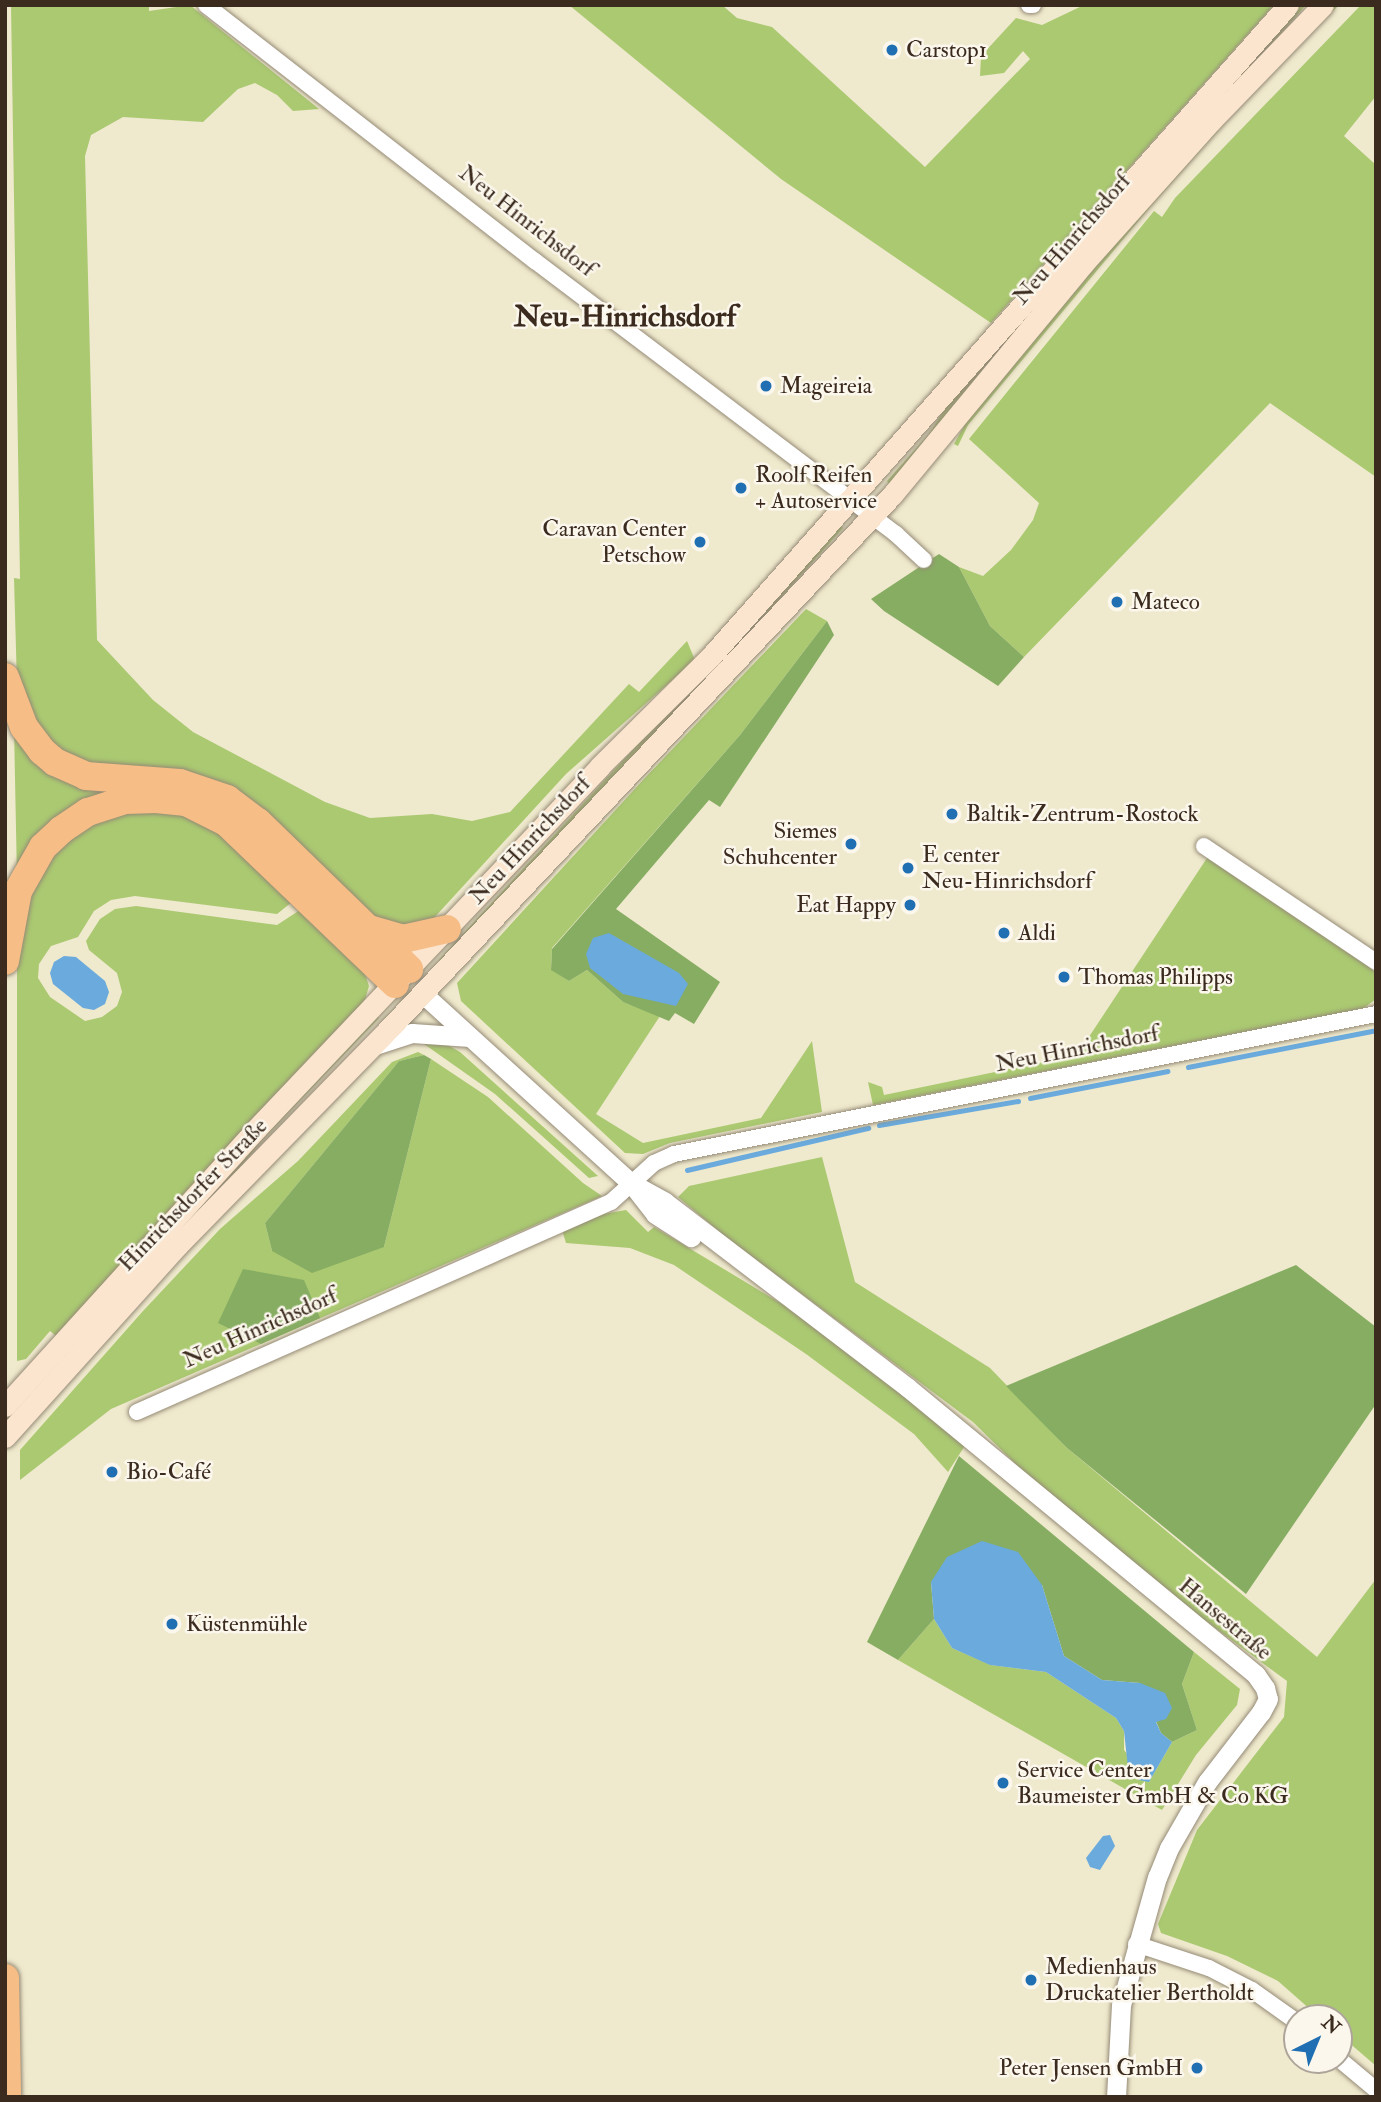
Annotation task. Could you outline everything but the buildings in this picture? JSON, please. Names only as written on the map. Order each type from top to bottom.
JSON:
[{"type":"highway","points":[[5,677],[24,727],[42,751],[55,762],[86,776],[180,783],[227,799],[258,822],[362,925],[409,982]]},
{"type":"highway","points":[[5,961],[18,891],[43,847],[88,812],[125,800],[156,799],[200,807],[238,831],[409,982]]},
{"type":"highway","points":[[362,925],[378,934],[403,939],[447,929]]},
{"type":"highway","points":[[5,1978],[7,2097]]},
{"type":"main road","name":"Neu Hinrichsdorf","points":[[409,982],[447,929],[600,766],[694,675],[873,477],[1288,5]]},
{"type":"main road","name":"Neu Hinrichsdorf","points":[[409,982],[872,517],[1084,263],[1212,121],[1323,5]]},
{"type":"main road","points":[[872,517],[865,507],[865,494],[873,477]]},
{"type":"main road","points":[[849,502],[854,518],[854,535]]},
{"type":"main road","name":"Hinrichsdorfer Straße","points":[[5,1437],[178,1245],[372,1046],[409,982]]},
{"type":"main road","name":"Hinrichsdorfer Straße","points":[[5,1406],[257,1128],[409,982]]},
{"type":"street","name":"Neu Hinrichsdorf","points":[[206,5],[849,502],[872,517],[924,560]]},
{"type":"street","points":[[1204,846],[1376,962]]},
{"type":"street","points":[[409,982],[631,1183]]},
{"type":"street","name":"Neu Hinrichsdorf","points":[[137,1412],[611,1202],[654,1163],[674,1154],[1376,1014]]},
{"type":"street","points":[[372,1046],[412,1033],[470,1037]]},
{"type":"street","name":"Hansestraße","points":[[631,1183],[665,1202],[856,1346],[1256,1675],[1265,1688],[1268,1699],[1261,1712],[1207,1782],[1169,1848],[1136,1944],[1121,2005],[1116,2097]]},
{"type":"street","points":[[1136,1944],[1209,1968],[1252,1990],[1283,2012]]},
{"type":"street","points":[[1353,2071],[1376,2090]]},
{"type":"green space","points":[[11,5],[149,5],[149,11],[190,5],[319,109],[293,111],[277,95],[255,83],[238,89],[203,122],[123,117],[91,135],[85,156],[97,640],[153,700],[193,732],[325,802],[370,818],[432,814],[472,821],[510,812],[629,684],[639,692],[687,641],[695,660],[566,774],[433,919],[397,926],[370,919],[262,813],[103,771],[44,744],[17,685],[14,578],[20,579]]},
{"type":"green space","points":[[569,5],[722,5],[737,18],[772,27],[925,167],[1030,59],[1023,51],[1004,73],[980,76],[981,56],[1016,18],[1042,25],[1084,5],[1274,5],[991,323],[781,179]]},
{"type":"green space","points":[[1296,5],[1306,5],[1075,260],[890,485],[887,481],[929,434],[946,407]]},
{"type":"green space","points":[[1333,5],[1339,5],[1253,91],[1150,207],[968,425],[958,446],[954,444],[969,417],[1158,190]]},
{"type":"green space","points":[[1361,5],[1376,5],[1376,96],[1344,136],[1376,165],[1376,477],[1270,403],[1024,657],[990,626],[959,567],[983,576],[1011,550],[1033,520],[1039,503],[969,439],[1154,211],[1162,217],[1175,198]]},
{"type":"green space","points":[[840,525],[843,528],[761,619],[441,962],[439,960]]},
{"type":"green space","points":[[939,554],[959,567],[990,626],[1024,657],[998,686],[884,611],[871,599]]},
{"type":"green space","points":[[806,609],[827,621],[740,735],[552,948],[551,969],[569,981],[587,970],[623,1002],[660,1016],[596,1114],[643,1143],[761,1118],[812,1041],[822,1112],[670,1143],[643,1154],[625,1153],[461,1001],[457,983],[643,780]]},
{"type":"green space","points":[[827,621],[834,635],[720,807],[709,800],[616,909],[720,982],[694,1024],[675,1013],[669,1021],[623,1002],[587,970],[569,981],[551,970],[552,949],[740,735]]},
{"type":"green space","points":[[14,728],[28,746],[261,839],[123,794],[17,878]]},
{"type":"green space","points":[[161,805],[220,830],[292,902],[277,914],[135,896],[111,900],[94,911],[78,937],[51,946],[39,964],[38,978],[50,997],[85,1021],[102,1017],[117,1006],[122,992],[117,973],[89,950],[86,941],[100,919],[115,909],[136,906],[277,925],[300,910],[365,974],[369,986],[364,1003],[56,1336],[50,1331],[26,1359],[17,1361],[17,956],[39,865],[76,826]]},
{"type":"green space","points":[[1207,858],[1372,969],[1376,974],[1376,999],[1364,1008],[873,1105],[868,1082],[882,1087],[884,1095],[1077,1055]]},
{"type":"green space","points":[[376,1016],[379,1018],[262,1140],[215,1198],[81,1338],[259,1138]]},
{"type":"green space","points":[[424,1040],[446,1044],[460,1052],[598,1176],[589,1178],[495,1094],[424,1044]]},
{"type":"green space","points":[[418,1052],[424,1055],[399,1061],[265,1223],[272,1251],[384,1247],[431,1059],[488,1097],[583,1183],[602,1196],[111,1409],[20,1480],[20,1450],[143,1311],[220,1229],[298,1161],[392,1062]]},
{"type":"green space","points":[[424,1055],[431,1059],[384,1247],[312,1273],[272,1251],[265,1223],[399,1061]]},
{"type":"green space","points":[[822,1157],[855,1282],[990,1368],[1067,1448],[1317,1657],[1376,1579],[1376,2066],[1353,2046],[1353,2004],[1304,2004],[1278,1981],[1227,1956],[1161,1933],[1158,1924],[1197,1830],[1284,1717],[1287,1681],[1183,1604],[1037,1485],[973,1422],[728,1239],[678,1197],[689,1186]]},
{"type":"green space","points":[[626,1210],[648,1232],[654,1227],[787,1307],[966,1444],[948,1472],[914,1434],[806,1354],[674,1265],[630,1248],[566,1243],[562,1230],[598,1215]]},
{"type":"green space","points":[[1296,1265],[1376,1327],[1376,1404],[1246,1594],[1067,1448],[1006,1386]]},
{"type":"green space","points":[[243,1269],[304,1280],[320,1318],[261,1344],[218,1323]]},
{"type":"green space","points":[[959,1456],[1194,1652],[1182,1684],[1197,1730],[1172,1742],[1161,1733],[1140,1683],[1102,1680],[1064,1656],[1042,1585],[931,1582],[934,1619],[898,1660],[867,1642]]},
{"type":"green space","points":[[934,1619],[952,1648],[991,1665],[1046,1672],[1116,1718],[1124,1731],[1124,1750],[1149,1782],[1172,1742],[1197,1730],[1182,1684],[1194,1652],[1240,1689],[1237,1705],[1196,1755],[1162,1810],[898,1660]]},
{"type":"water","points":[[609,933],[679,973],[688,984],[676,1006],[623,994],[590,968],[586,954],[593,938]]},
{"type":"water","points":[[64,956],[76,957],[105,981],[109,992],[105,1004],[94,1010],[83,1008],[53,984],[50,973],[54,962]]},
{"type":"water","points":[[982,1541],[1018,1552],[1042,1585],[1064,1656],[1102,1680],[1140,1683],[1165,1693],[1172,1708],[1166,1719],[1156,1722],[1161,1733],[1172,1742],[1149,1782],[1139,1780],[1128,1768],[1124,1731],[1116,1718],[1046,1672],[990,1665],[952,1648],[934,1619],[931,1582],[947,1557]]},
{"type":"water","points":[[1110,1835],[1115,1846],[1100,1870],[1090,1867],[1086,1858],[1103,1836]]},
{"type":"waterway","points":[[1188,1067],[1376,1030]]},
{"type":"waterway","points":[[1030,1098],[1167,1071]]},
{"type":"waterway","points":[[879,1125],[1018,1101]]},
{"type":"waterway","points":[[687,1170],[868,1128]]},
{"type":"place","name":"Carstop1","points":[[892,50]]},
{"type":"place","name":"Mageireia","points":[[766,386]]},
{"type":"place","name":"Roolf Reifen + Autoservice","points":[[741,488]]},
{"type":"place","name":"Caravan Center Petschow","points":[[700,542]]},
{"type":"place","name":"Mateco","points":[[1117,602]]},
{"type":"place","name":"Baltik-Zentrum-Rostock","points":[[952,814]]},
{"type":"place","name":"Siemes Schuhcenter","points":[[851,844]]},
{"type":"place","name":"E center Neu-Hinrichsdorf","points":[[908,868]]},
{"type":"place","name":"Eat Happy","points":[[910,905]]},
{"type":"place","name":"Aldi","points":[[1004,933]]},
{"type":"place","name":"Thomas Philipps","points":[[1064,977]]},
{"type":"place","name":"Bio-Café","points":[[112,1472]]},
{"type":"place","name":"Küstenmühle","points":[[172,1624]]},
{"type":"place","name":"Service Center Baumeister GmbH & Co KG","points":[[1003,1783]]},
{"type":"place","name":"Medienhaus Druckatelier Bertholdt","points":[[1031,1980]]},
{"type":"place","name":"Peter Jensen GmbH","points":[[1197,2068]]},
{"type":"district","name":"Neu-Hinrichsdorf","points":[[625,317]]}]
